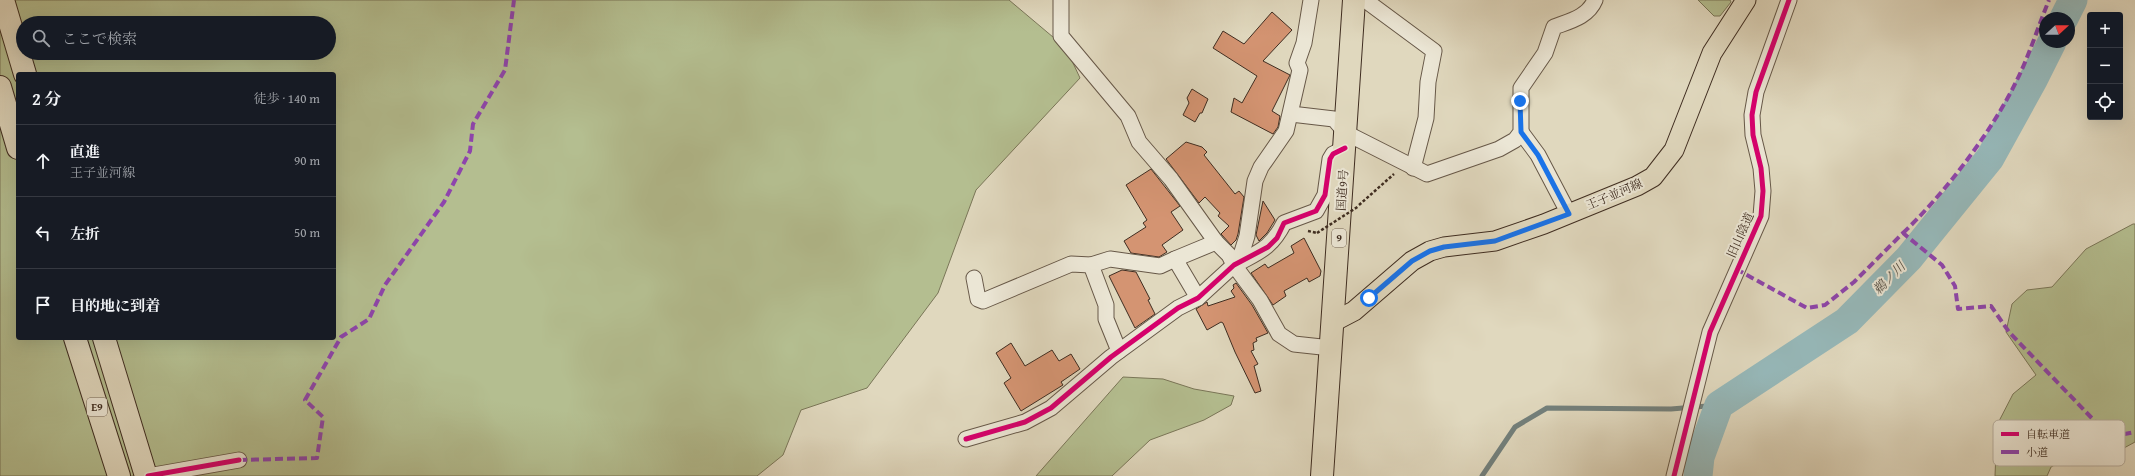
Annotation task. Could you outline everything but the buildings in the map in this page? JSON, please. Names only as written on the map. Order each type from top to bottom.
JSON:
[{"type":"highway","points":[[3,0],[16,46]]},
{"type":"highway","name":"国道9号","points":[[1322,476],[1346,141],[1354,0]]},
{"type":"highway","points":[[20,60],[23,72]]},
{"type":"highway","points":[[0,87],[16,141]]},
{"type":"highway","name":"E9","points":[[76,340],[119,476]]},
{"type":"highway","name":"E9","points":[[105,340],[147,476]]},
{"type":"main road","name":"王子並河線","points":[[1333,322],[1354,311],[1412,261],[1430,251],[1444,247],[1495,241],[1569,214],[1637,186],[1653,177],[1674,150],[1712,53],[1746,0]]},
{"type":"street","points":[[1061,0],[1061,36],[1128,116],[1139,142],[1181,191],[1216,242],[1228,255],[1260,300],[1279,334],[1294,344],[1331,348]]},
{"type":"street","points":[[966,439],[1024,422],[1051,408],[1119,351],[1178,308],[1198,298],[1234,265],[1241,255],[1247,236],[1255,180],[1261,167],[1286,131],[1291,114],[1300,70],[1297,63],[1304,43],[1311,0]]},
{"type":"street","points":[[1365,0],[1434,51],[1428,82],[1426,118],[1406,169]]},
{"type":"street","points":[[1569,214],[1538,155],[1521,132],[1521,88],[1545,53],[1554,27],[1583,15],[1592,8],[1595,0]]},
{"type":"street","name":"旧山陰道","points":[[1674,476],[1686,420],[1710,332],[1761,216],[1763,191],[1761,168],[1753,135],[1752,115],[1756,92],[1789,0]]},
{"type":"street","points":[[1291,114],[1334,119],[1346,141],[1406,169],[1427,174],[1499,149],[1515,140],[1521,132]]},
{"type":"street","points":[[1234,265],[1268,247],[1277,238],[1284,223],[1316,211],[1325,195],[1330,159],[1346,141]]},
{"type":"street","points":[[974,278],[978,299],[983,301],[1071,264],[1091,265],[1110,259],[1160,266],[1216,242]]},
{"type":"street","points":[[1175,259],[1198,298]]},
{"type":"street","points":[[1091,265],[1106,305],[1106,319],[1119,351]]},
{"type":"street","points":[[147,476],[239,460]]},
{"type":"path","points":[[1317,233],[1359,206],[1406,169]]},
{"type":"green space","points":[[0,0],[1009,0],[1066,48],[1080,78],[976,190],[938,293],[867,388],[801,410],[783,455],[757,476],[0,476]]},
{"type":"green space","points":[[1698,0],[1730,0],[1731,2],[1720,16],[1714,16]]},
{"type":"green space","points":[[2135,224],[2135,442],[2125,447],[2125,420],[2000,420],[2013,394],[2036,375],[2006,332],[2012,304],[2027,290],[2052,287],[2086,249]]},
{"type":"green space","points":[[1123,377],[1163,379],[1194,389],[1234,396],[1231,405],[1204,420],[1150,440],[1112,476],[1036,476]]},
{"type":"green space","points":[[1995,466],[2053,466],[2047,476],[1995,476]]},
{"type":"waterway","name":"鵜ノ川","points":[[2067,12],[2073,0]]},
{"type":"waterway","name":"鵜ノ川","points":[[1698,476],[1700,457],[1719,405],[1847,321],[1909,258],[1990,158],[2049,48]]},
{"type":"waterway","points":[[1482,476],[1515,427],[1547,408],[1671,409],[1719,405]]},
{"type":"marked path","points":[[239,460],[317,458],[323,417],[305,400],[341,337],[369,319],[385,285],[444,202],[470,151],[473,124],[505,70],[514,0]]},
{"type":"marked path","points":[[1903,233],[1950,182],[1994,122],[2021,72],[2049,0]]},
{"type":"marked path","points":[[1736,269],[1807,308],[1825,305],[1854,282],[1903,233],[1942,265],[1955,286],[1958,309],[1991,306],[2009,332],[2094,420]]},
{"type":"marked path","points":[[2125,434],[2135,432]]},
{"type":"cycle path","points":[[1674,476],[1710,332],[1761,216],[1763,191],[1761,168],[1753,135],[1752,115],[1756,92],[1789,0]]},
{"type":"cycle path","points":[[966,439],[1025,422],[1051,408],[1111,357],[1178,308],[1198,298],[1234,265],[1268,247],[1277,238],[1284,223],[1316,211],[1325,195],[1330,159],[1333,154],[1345,148]]},
{"type":"cycle path","points":[[148,476],[239,460]]},
{"type":"route","points":[[1369,298],[1418,256],[1444,247],[1484,244],[1495,241],[1569,214],[1538,155],[1521,132],[1520,101]]}]
